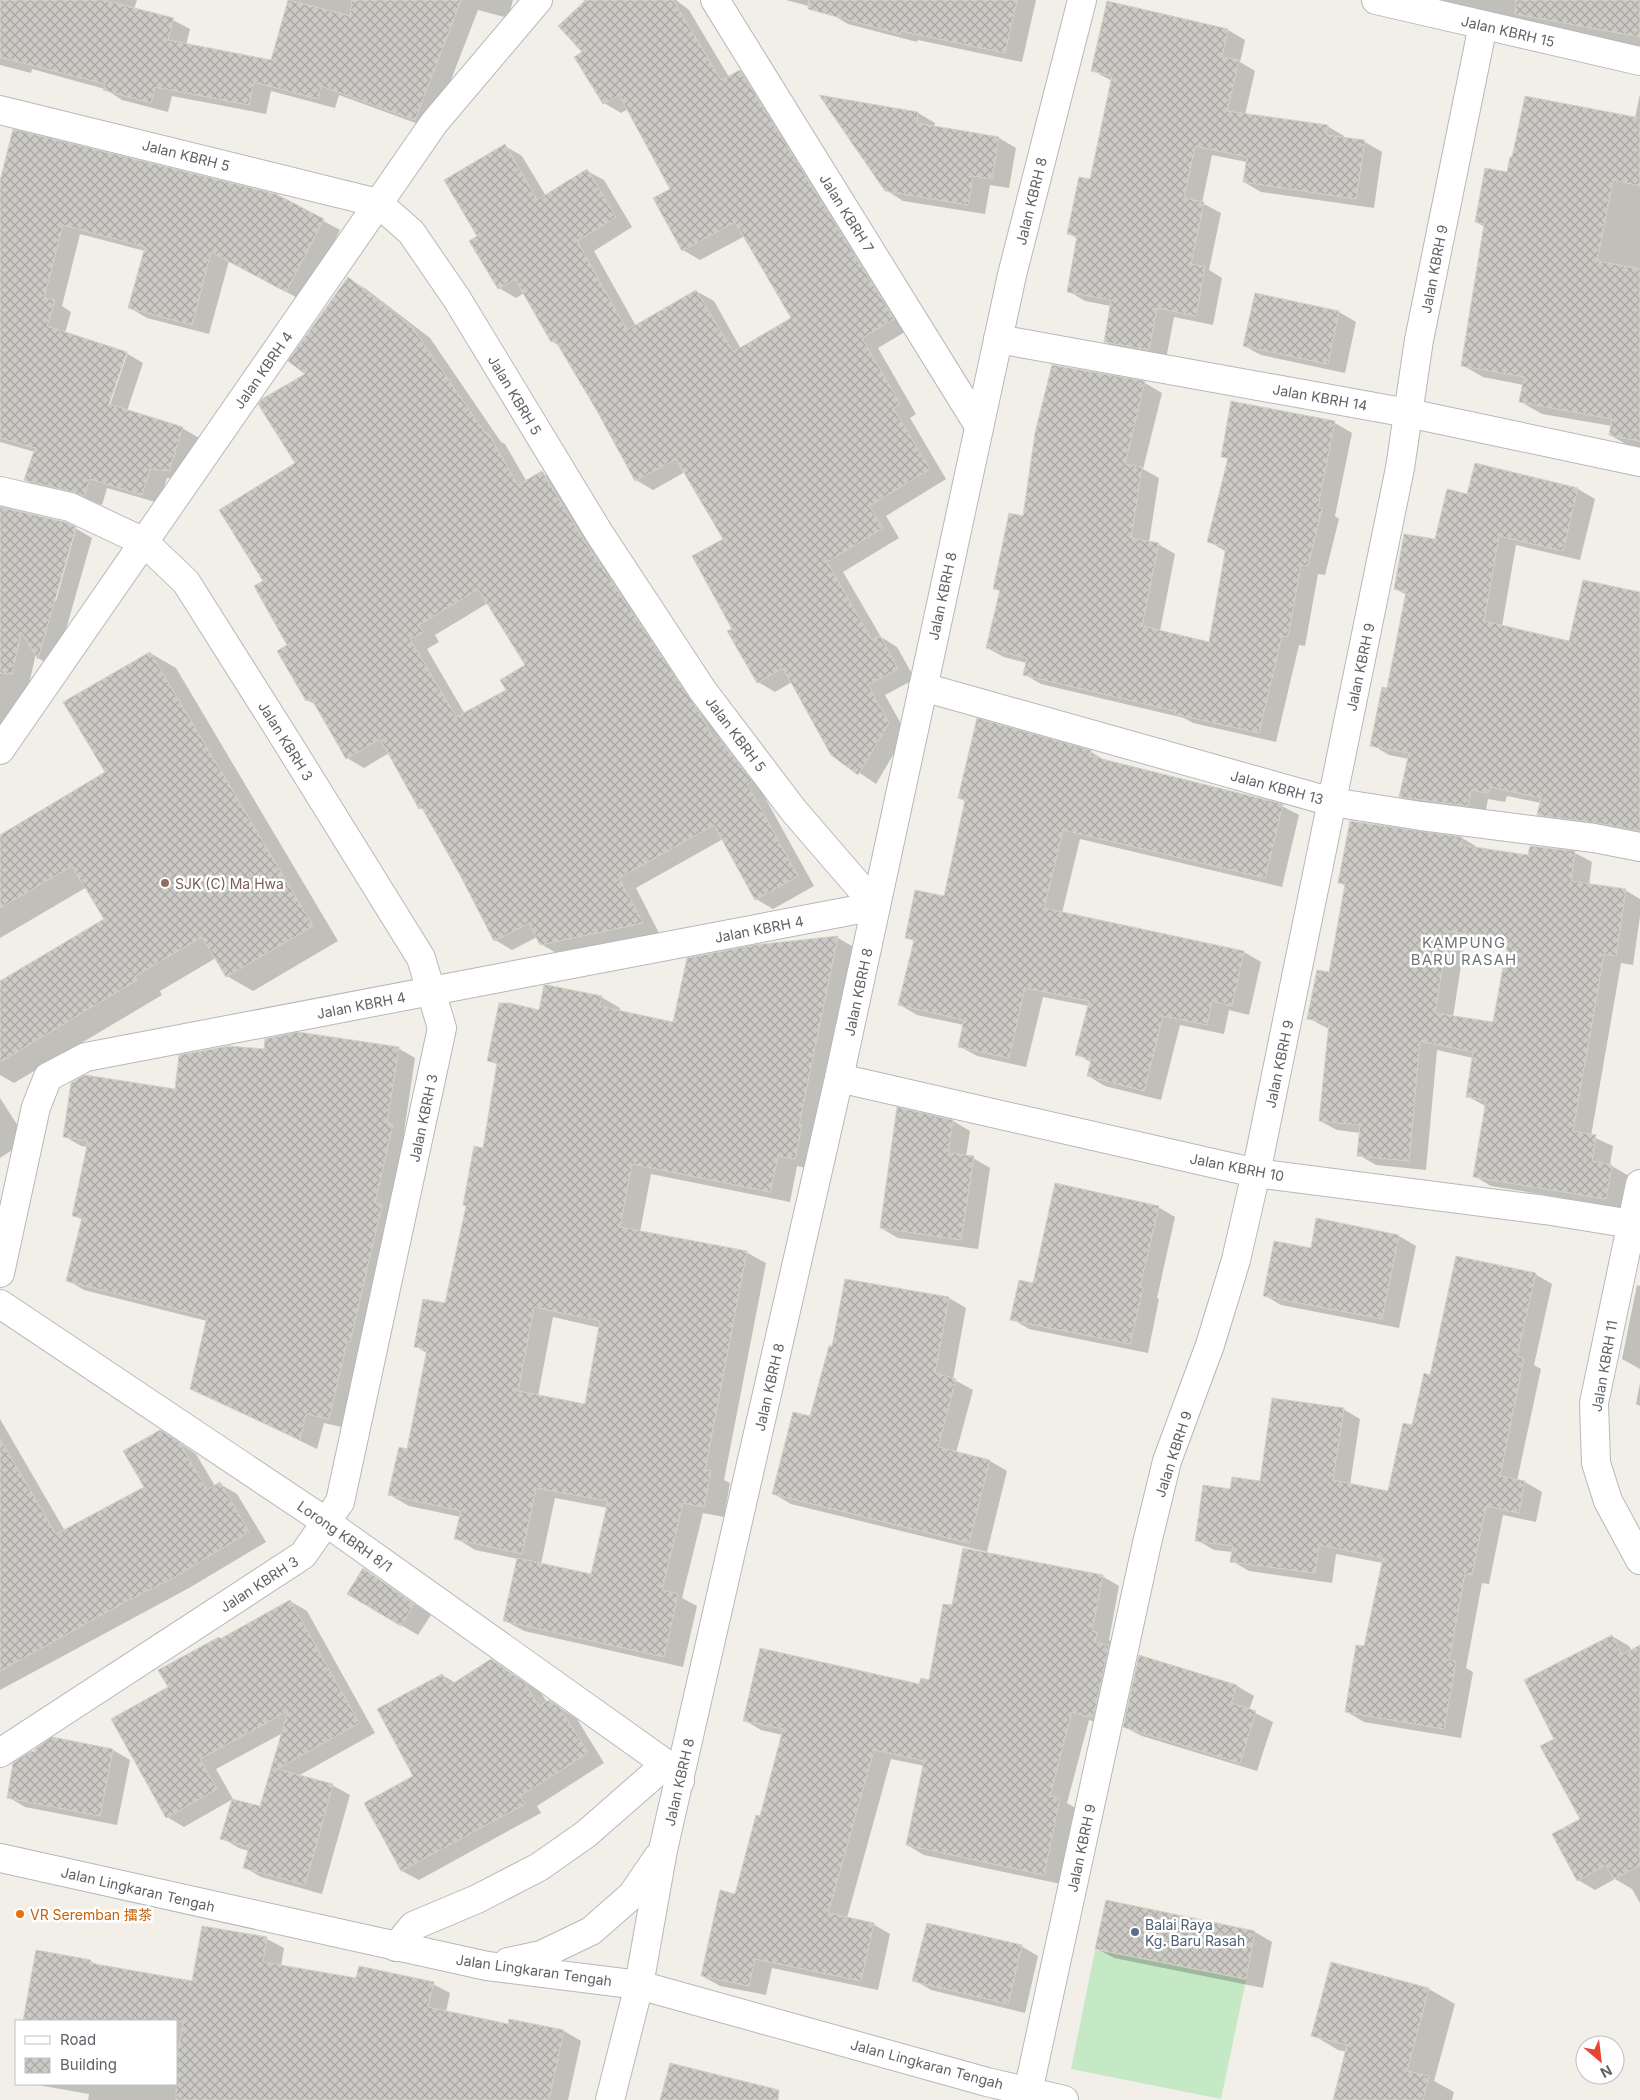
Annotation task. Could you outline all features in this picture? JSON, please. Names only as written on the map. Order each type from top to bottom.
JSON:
[{"type":"street","name":"Jalan KBRH 4","points":[[0,750],[434,123],[538,0]]},
{"type":"street","name":"Jalan KBRH 7","points":[[715,0],[980,426]]},
{"type":"street","name":"Jalan KBRH 8","points":[[610,2100],[639,1985],[663,1850],[673,1772],[839,1078],[1012,275],[1082,0]]},
{"type":"street","name":"Jalan KBRH 15","points":[[1376,0],[1640,61]]},
{"type":"street","name":"Jalan KBRH 9","points":[[1028,2092],[1149,1534],[1167,1461],[1210,1345],[1236,1260],[1256,1173],[1400,468],[1419,340],[1482,24]]},
{"type":"street","name":"Jalan KBRH 5","points":[[0,110],[378,203],[411,232],[457,299],[599,533],[703,691],[794,810],[876,906]]},
{"type":"street","name":"Jalan KBRH 14","points":[[998,339],[1408,413],[1640,462]]},
{"type":"street","name":"Jalan KBRH 3","points":[[0,491],[70,507],[144,542],[186,582],[420,958],[442,1028],[340,1502],[303,1555],[0,1753]]},
{"type":"street","name":"Jalan KBRH 13","points":[[923,687],[1332,802],[1640,846]]},
{"type":"street","name":"Jalan KBRH 4","points":[[0,1273],[36,1107],[48,1077],[86,1057],[876,906]]},
{"type":"street","name":"Jalan KBRH 10","points":[[839,1078],[1256,1173],[1545,1210],[1636,1226]]},
{"type":"street","name":"Jalan KBRH 11","points":[[1640,1184],[1636,1226],[1594,1403],[1596,1462],[1608,1501],[1640,1560]]},
{"type":"street","name":"Lorong KBRH 8/1","points":[[0,1304],[326,1522],[673,1772]]},
{"type":"street","points":[[396,1947],[413,1926],[477,1899],[539,1867],[673,1772]]},
{"type":"street","points":[[487,1966],[541,1955],[591,1931],[632,1895],[663,1850]]},
{"type":"street","name":"Jalan Lingkaran Tengah","points":[[0,1858],[487,1966],[639,1985],[981,2091],[1028,2092],[1064,2100]]},
{"type":"green space","points":[[1095,1950],[1246,1980],[1221,2099],[1071,2069]]},
{"type":"building","points":[[0,0],[103,0],[174,18],[168,40],[271,60],[288,0],[350,16],[352,0],[461,0],[415,120],[321,86],[318,99],[254,82],[249,105],[155,87],[151,103],[103,90],[105,84],[0,57]]},
{"type":"building","points":[[586,0],[673,0],[721,80],[740,70],[894,319],[862,338],[900,404],[893,408],[930,469],[869,506],[883,528],[827,562],[872,640],[880,636],[898,669],[868,685],[889,723],[858,775],[831,755],[783,668],[757,683],[727,631],[732,629],[692,556],[723,539],[676,459],[635,481],[555,340],[551,342],[515,279],[498,289],[469,241],[477,236],[444,180],[505,144],[537,200],[587,169],[616,217],[577,241],[627,330],[696,290],[733,352],[791,318],[735,222],[682,251],[653,198],[670,189],[619,95],[603,104],[574,57],[582,52],[558,26]]},
{"type":"building","points":[[809,0],[1017,0],[1005,53],[901,31],[900,34],[808,9]]},
{"type":"building","points":[[1516,0],[1640,0],[1640,37],[1515,14]]},
{"type":"building","points":[[1107,1],[1228,29],[1222,57],[1239,60],[1227,111],[1328,125],[1326,135],[1365,140],[1356,199],[1243,182],[1247,157],[1195,146],[1184,198],[1204,202],[1191,264],[1205,267],[1196,316],[1157,308],[1149,350],[1104,342],[1111,300],[1067,292],[1077,236],[1067,234],[1079,177],[1090,179],[1112,76],[1091,71]]},
{"type":"building","points":[[819,95],[918,112],[917,123],[999,137],[992,179],[973,176],[968,205],[885,191]]},
{"type":"building","points":[[1525,96],[1640,118],[1640,186],[1613,180],[1597,261],[1640,269],[1640,441],[1609,435],[1612,419],[1519,402],[1524,377],[1461,366],[1484,224],[1475,222],[1485,168],[1507,172]]},
{"type":"building","points":[[13,129],[276,194],[324,219],[286,292],[211,252],[192,325],[128,308],[145,247],[63,225],[44,298],[55,300],[47,326],[127,352],[109,404],[183,427],[169,471],[150,469],[142,495],[90,479],[84,497],[73,492],[24,480],[35,448],[0,438],[0,181]]},
{"type":"building","points":[[348,277],[412,327],[486,434],[488,433],[518,485],[542,471],[581,536],[699,712],[714,739],[718,737],[752,781],[747,784],[798,876],[755,900],[714,825],[619,878],[643,923],[540,945],[529,923],[494,941],[460,875],[422,808],[419,809],[380,739],[346,759],[311,698],[306,701],[277,651],[287,645],[254,586],[263,581],[219,510],[295,463],[258,404],[262,399],[305,374],[288,361]],"holes":[[[478,589],[525,665],[500,680],[506,690],[456,717],[410,639],[423,632],[419,625]]]},
{"type":"building","points":[[1255,293],[1339,311],[1328,364],[1243,346]]},
{"type":"building","points":[[1052,365],[1145,381],[1125,464],[1142,467],[1131,538],[1159,543],[1142,626],[1209,642],[1226,547],[1207,542],[1228,458],[1221,457],[1231,401],[1335,421],[1318,507],[1322,508],[1308,566],[1301,565],[1288,637],[1282,636],[1259,733],[1174,714],[1175,711],[1023,675],[1027,658],[986,648],[1000,590],[993,589],[1009,513],[1023,516],[1035,433]]},
{"type":"building","points":[[1475,463],[1578,488],[1563,551],[1499,536],[1484,621],[1569,641],[1583,580],[1640,592],[1640,831],[1537,815],[1541,798],[1490,787],[1488,793],[1471,790],[1468,806],[1399,797],[1409,753],[1370,746],[1382,687],[1387,688],[1406,592],[1394,589],[1404,534],[1435,539],[1447,489],[1467,494]]},
{"type":"building","points":[[0,507],[65,522],[76,527],[38,659],[21,632],[12,674],[0,673]]},
{"type":"building","name":"SJK (C) Ma Hwa","points":[[150,652],[313,926],[226,977],[202,937],[135,976],[137,980],[0,1062],[0,981],[104,919],[72,866],[0,908],[0,835],[105,772],[63,702]]},
{"type":"building","points":[[977,718],[1091,750],[1090,756],[1283,804],[1265,878],[1063,830],[1044,908],[1244,951],[1232,1006],[1212,1001],[1207,1025],[1163,1016],[1144,1091],[1087,1076],[1091,1059],[1075,1055],[1089,1001],[1025,988],[1009,1058],[958,1047],[964,1020],[898,1005],[914,940],[905,938],[915,890],[944,896],[965,800],[958,798]]},
{"type":"building","points":[[1350,821],[1462,837],[1461,845],[1528,855],[1530,846],[1575,851],[1571,881],[1626,889],[1616,956],[1604,954],[1573,1131],[1596,1135],[1592,1161],[1612,1165],[1606,1199],[1473,1177],[1486,1100],[1466,1097],[1473,1052],[1420,1041],[1409,1161],[1357,1156],[1360,1125],[1319,1121],[1329,1023],[1307,1019],[1317,970],[1329,972],[1345,884],[1338,883]],"holes":[[[1448,931],[1508,940],[1493,1022],[1435,1013]]]},
{"type":"building","points":[[838,936],[799,1125],[802,1125],[795,1159],[778,1156],[770,1192],[632,1164],[620,1227],[747,1251],[705,1470],[711,1471],[704,1507],[683,1503],[662,1590],[678,1594],[664,1657],[503,1621],[517,1558],[591,1574],[608,1501],[536,1488],[522,1554],[454,1539],[461,1511],[388,1495],[399,1447],[407,1449],[427,1349],[414,1347],[423,1299],[445,1303],[466,1206],[463,1205],[474,1146],[483,1148],[497,1063],[487,1061],[499,1003],[510,1003],[539,1010],[544,985],[547,985],[602,996],[599,1006],[673,1022],[687,958],[754,945]],"holes":[[[534,1307],[600,1321],[585,1404],[518,1391]]]},
{"type":"building","points":[[298,1032],[399,1047],[387,1123],[393,1124],[375,1203],[382,1205],[350,1342],[347,1342],[329,1419],[306,1414],[300,1440],[190,1389],[207,1317],[66,1281],[82,1218],[72,1216],[88,1141],[63,1137],[71,1083],[85,1075],[175,1089],[179,1055],[229,1046],[264,1049],[265,1039]]},
{"type":"building","points":[[897,1107],[953,1120],[948,1153],[974,1156],[961,1240],[880,1228]]},
{"type":"building","points":[[1055,1183],[1159,1206],[1140,1287],[1143,1288],[1130,1344],[1010,1320],[1019,1280],[1033,1283]]},
{"type":"building","points":[[1316,1218],[1399,1235],[1382,1319],[1263,1296],[1274,1241],[1311,1248]]},
{"type":"building","points":[[1456,1256],[1536,1273],[1517,1356],[1524,1358],[1500,1476],[1525,1481],[1519,1513],[1486,1506],[1472,1575],[1465,1574],[1449,1660],[1456,1661],[1444,1729],[1345,1712],[1356,1645],[1364,1646],[1383,1558],[1319,1545],[1315,1573],[1230,1562],[1233,1546],[1195,1541],[1203,1485],[1230,1489],[1232,1477],[1260,1481],[1272,1398],[1344,1408],[1333,1480],[1388,1491],[1403,1423],[1412,1425],[1424,1373],[1430,1375]]},
{"type":"building","points":[[845,1279],[949,1297],[935,1373],[956,1379],[938,1447],[990,1460],[969,1543],[772,1494],[793,1412],[810,1416],[829,1346],[832,1346]]},
{"type":"building","points":[[160,1430],[179,1442],[207,1490],[220,1482],[249,1532],[171,1579],[125,1602],[0,1671],[0,1439],[56,1534],[144,1487],[123,1451]]},
{"type":"building","points":[[963,1548],[1103,1575],[1092,1631],[1097,1632],[1095,1642],[1109,1646],[1093,1718],[1072,1712],[1050,1796],[1060,1798],[1044,1875],[906,1845],[924,1761],[874,1750],[828,1913],[874,1923],[861,1981],[755,1959],[749,1986],[701,1976],[720,1890],[735,1894],[756,1815],[760,1816],[783,1729],[743,1721],[760,1648],[919,1684],[921,1678],[929,1680],[943,1604],[952,1605]]},
{"type":"building","points":[[363,1568],[414,1604],[401,1626],[347,1594]]},
{"type":"building","points":[[290,1600],[359,1723],[277,1769],[333,1784],[305,1885],[243,1868],[249,1847],[220,1839],[232,1799],[260,1806],[288,1711],[200,1759],[217,1789],[166,1818],[111,1719],[168,1687],[158,1670],[219,1637],[220,1639]]},
{"type":"building","points":[[1612,1635],[1622,1655],[1640,1645],[1640,1865],[1614,1879],[1606,1865],[1577,1881],[1552,1834],[1580,1819],[1540,1746],[1554,1739],[1524,1680]]},
{"type":"building","points":[[1139,1655],[1237,1685],[1231,1703],[1256,1711],[1240,1763],[1123,1727]]},
{"type":"building","points":[[491,1659],[524,1682],[539,1706],[549,1700],[560,1708],[588,1753],[520,1796],[525,1804],[401,1871],[364,1803],[413,1776],[377,1709],[442,1674],[449,1686]]},
{"type":"building","points":[[52,1737],[113,1749],[100,1816],[7,1798],[13,1763],[31,1751],[35,1752],[35,1749]]},
{"type":"building","points":[[1106,1900],[1255,1931],[1246,1979],[1095,1949]]},
{"type":"building","points":[[927,1923],[1022,1945],[1008,2004],[912,1981]]},
{"type":"building","points":[[202,1926],[267,1937],[263,1962],[356,1978],[359,1966],[434,1982],[428,2007],[508,2024],[509,2019],[564,2030],[549,2100],[176,2100],[178,2050],[184,2021],[23,2020],[36,1950],[91,1960],[90,1963],[192,1981]]},
{"type":"building","points":[[1331,1962],[1429,1988],[1407,2071],[1429,2076],[1423,2100],[1333,2100],[1347,2045],[1311,2036]]},
{"type":"building","points":[[670,2063],[779,2090],[778,2100],[660,2100]]},
{"type":"place","name":"SJK (C) Ma Hwa","points":[[165,883]]},
{"type":"place","name":"VR Seremban 擂茶","points":[[20,1914]]},
{"type":"place","name":"Balai Raya Kg. Baru Rasah","points":[[1135,1932]]},
{"type":"district","name":"KAMPUNG BARU RASAH","points":[[1464,950]]}]
